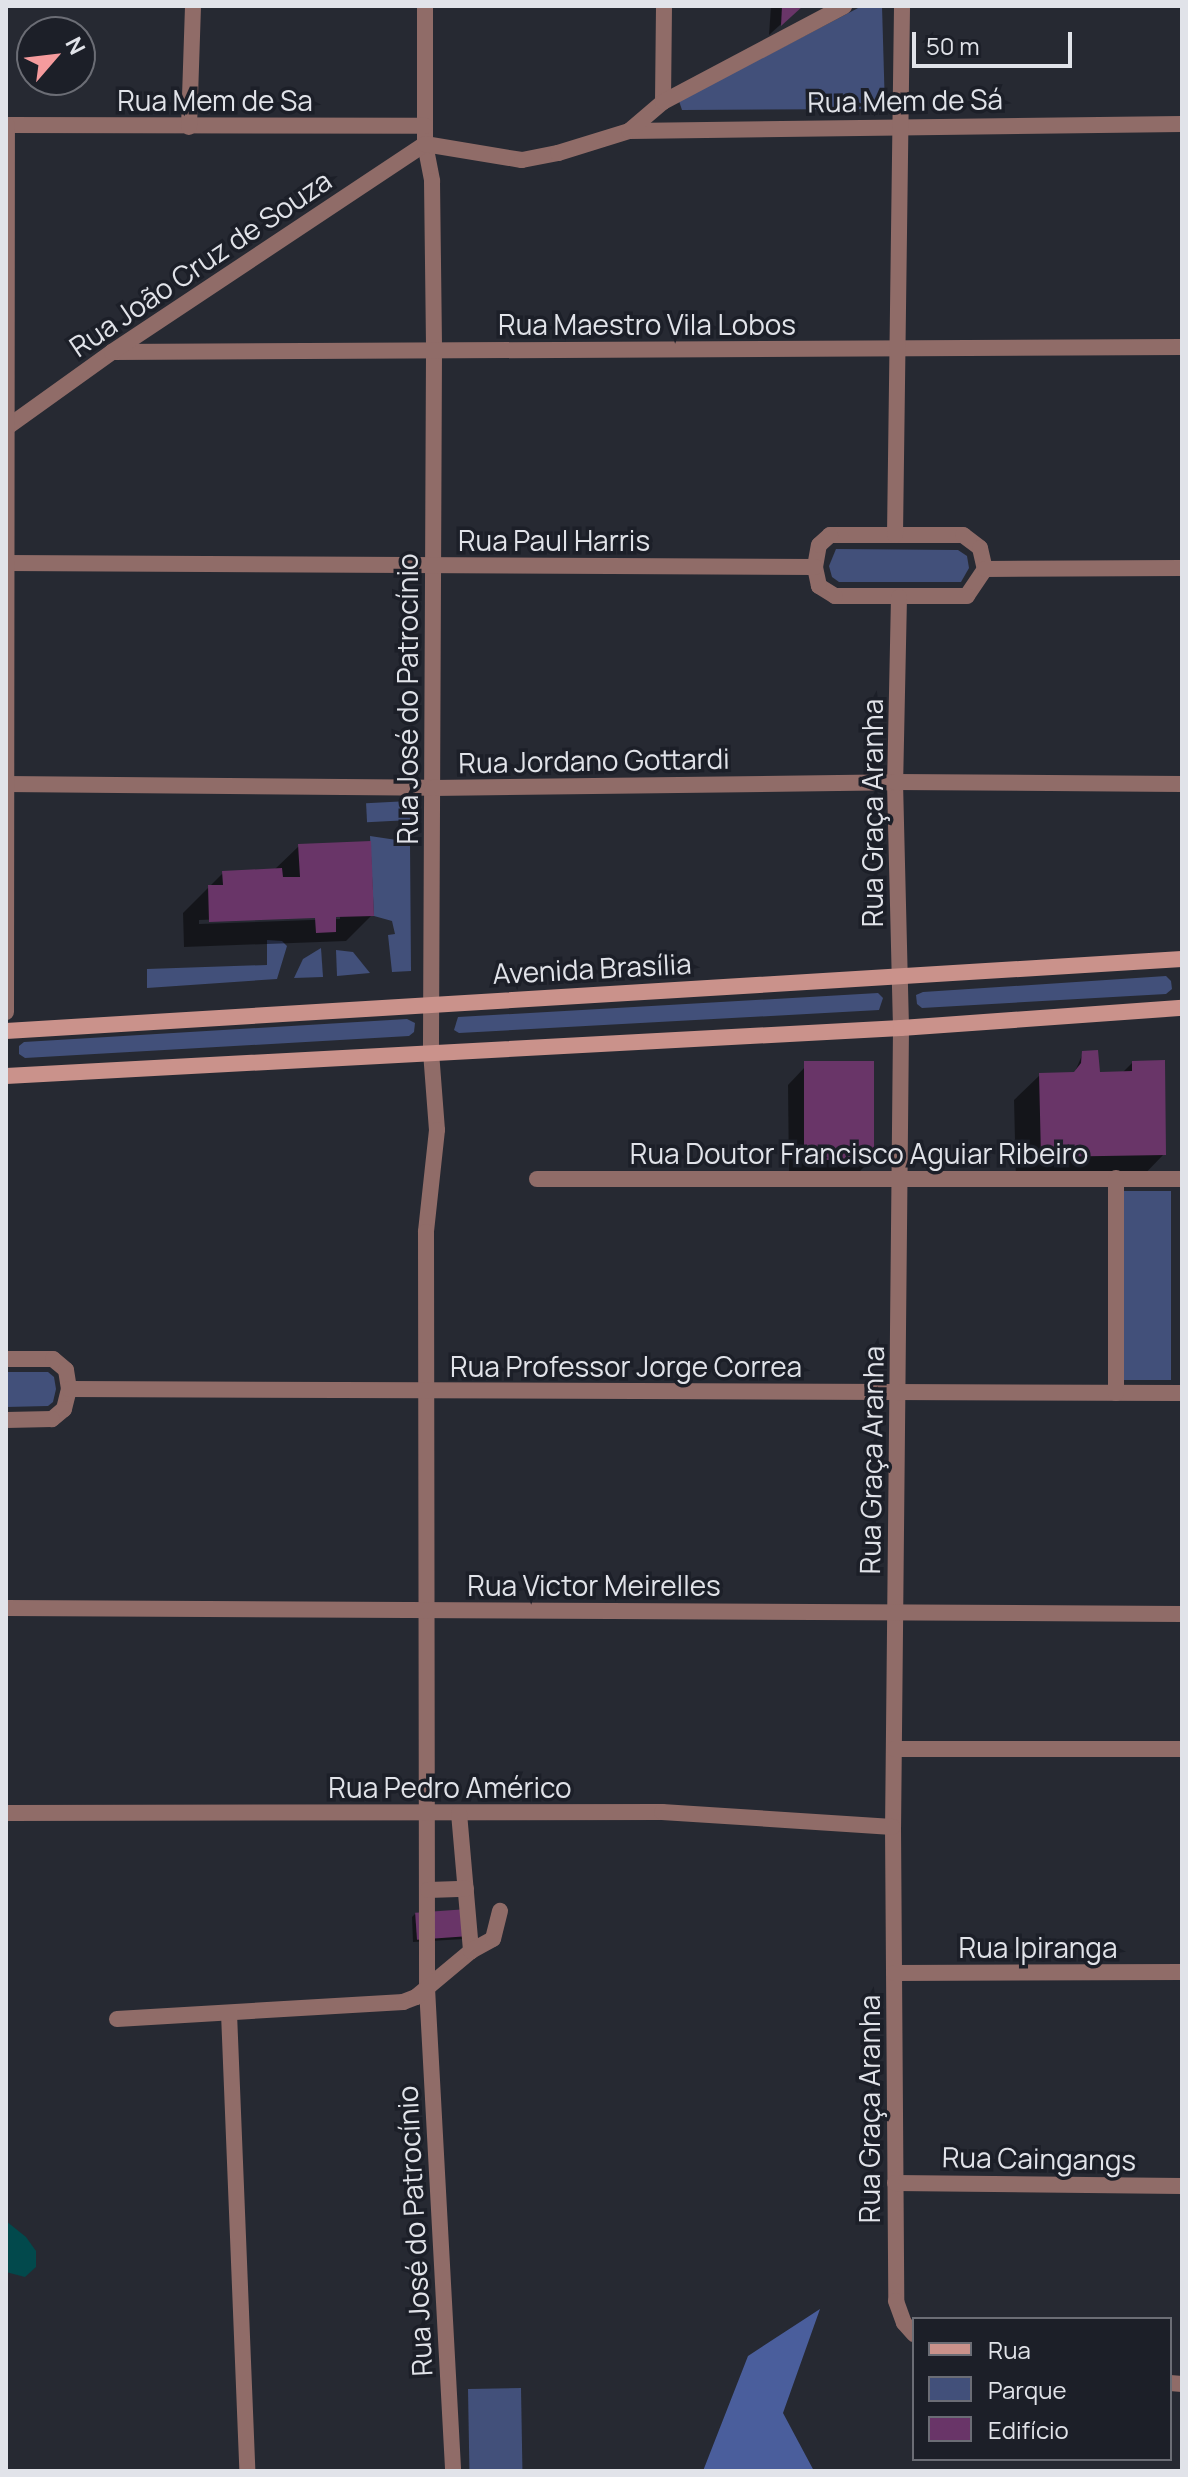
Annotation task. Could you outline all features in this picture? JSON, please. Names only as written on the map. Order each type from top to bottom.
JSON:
[{"type":"main road","name":"Avenida Brasília","points":[[6,1031],[1182,959]]},
{"type":"main road","points":[[6,1076],[901,1028],[1182,1008]]},
{"type":"street","points":[[189,127],[193,6]]},
{"type":"street","name":"Rua José do Patrocínio","points":[[425,6],[425,144],[432,181],[434,352],[431,1052],[437,1130],[427,1207],[428,1610]]},
{"type":"street","points":[[663,102],[664,6]]},
{"type":"street","points":[[425,144],[522,160],[558,153],[629,131],[663,102],[844,6]]},
{"type":"street","points":[[895,535],[902,6]]},
{"type":"street","name":"Rua Mem de Sá","points":[[629,131],[901,125],[1182,124]]},
{"type":"street","points":[[6,125],[6,1012]]},
{"type":"street","name":"Rua Mem de Sa","points":[[6,125],[425,126]]},
{"type":"street","name":"Rua João Cruz de Souza","points":[[6,427],[112,352],[425,144]]},
{"type":"street","name":"Rua Maestro Vila Lobos","points":[[112,352],[1182,347]]},
{"type":"street","points":[[830,535],[895,535],[963,535],[980,548],[985,569],[967,596],[835,596],[819,586],[815,567],[819,545],[830,535]]},
{"type":"street","name":"Rua Paul Harris","points":[[7,563],[815,567]]},
{"type":"street","points":[[985,569],[1182,568]]},
{"type":"street","name":"Rua Graça Aranha","points":[[899,597],[895,782],[901,1028],[893,1827],[895,2183],[896,2301],[909,2329]]},
{"type":"street","name":"Rua Jordano Gottardi","points":[[7,784],[432,788],[895,782],[1182,784]]},
{"type":"street","points":[[1116,1178],[1116,1393]]},
{"type":"street","name":"Rua Doutor Francisco Aguiar Ribeiro","points":[[537,1179],[1182,1179]]},
{"type":"street","points":[[6,1359],[53,1359],[66,1370],[69,1389],[64,1409],[52,1419],[6,1420]]},
{"type":"street","name":"Rua Professor Jorge Correa","points":[[69,1389],[1182,1393]]},
{"type":"street","name":"Rua Victor Meirelles","points":[[6,1608],[1182,1614]]},
{"type":"street","points":[[427,1813],[428,1610]]},
{"type":"street","points":[[894,1749],[1182,1749]]},
{"type":"street","name":"Rua Pedro Américo","points":[[6,1813],[662,1812],[893,1827]]},
{"type":"street","name":"Rua José do Patrocínio","points":[[427,1813],[427,1988],[453,2471]]},
{"type":"street","points":[[459,1813],[471,1951]]},
{"type":"street","points":[[428,1890],[466,1889]]},
{"type":"street","points":[[117,2019],[392,2005],[416,1997],[471,1951],[493,1939],[500,1911]]},
{"type":"street","name":"Rua Ipiranga","points":[[894,1973],[1182,1972]]},
{"type":"street","points":[[229,2013],[247,2471]]},
{"type":"street","name":"Rua Caingangs","points":[[895,2183],[1182,2186]]},
{"type":"green space","points":[[862,6],[882,6],[885,109],[682,110],[679,101]]},
{"type":"green space","points":[[836,549],[958,550],[967,556],[969,568],[961,582],[839,582],[832,577],[829,566]]},
{"type":"green space","points":[[409,801],[410,820],[367,822],[366,803]]},
{"type":"green space","points":[[370,836],[410,842],[411,971],[392,972],[388,935],[395,934],[392,921],[374,916]]},
{"type":"green space","points":[[267,940],[282,941],[287,946],[277,979],[147,988],[147,969],[267,965]]},
{"type":"green space","points":[[321,948],[323,977],[294,978],[303,959]]},
{"type":"green space","points":[[336,950],[353,952],[370,973],[337,976]]},
{"type":"green space","points":[[1166,976],[1171,981],[1172,989],[1166,994],[922,1008],[917,1004],[916,995],[923,992]]},
{"type":"green space","points":[[878,993],[883,998],[879,1010],[459,1033],[454,1030],[458,1017]]},
{"type":"green space","points":[[407,1019],[415,1023],[414,1032],[409,1036],[25,1058],[19,1054],[19,1046],[24,1042]]},
{"type":"green space","points":[[1124,1191],[1171,1191],[1171,1380],[1124,1380]]},
{"type":"green space","points":[[6,1372],[48,1372],[54,1377],[56,1389],[53,1402],[48,1406],[6,1407]]},
{"type":"green space","points":[[521,2388],[522,2471],[469,2471],[468,2389]]},
{"type":"shaded area","points":[[6,2221],[26,2237],[36,2251],[36,2267],[25,2277],[6,2272]]},
{"type":"shaded area","points":[[820,2309],[783,2413],[814,2471],[703,2471],[748,2356]]},
{"type":"building","points":[[782,6],[803,6],[781,26]]},
{"type":"building","points":[[371,841],[374,916],[336,917],[336,932],[316,933],[315,918],[209,922],[208,885],[223,885],[222,871],[282,868],[283,877],[300,877],[298,844]]},
{"type":"building","points":[[1098,1050],[1100,1072],[1132,1071],[1132,1061],[1165,1060],[1166,1155],[1041,1157],[1039,1073],[1074,1072],[1081,1063],[1082,1051]]},
{"type":"building","points":[[804,1061],[874,1061],[874,1160],[804,1160]]},
{"type":"building","points":[[468,1909],[470,1936],[417,1940],[415,1913]]}]
